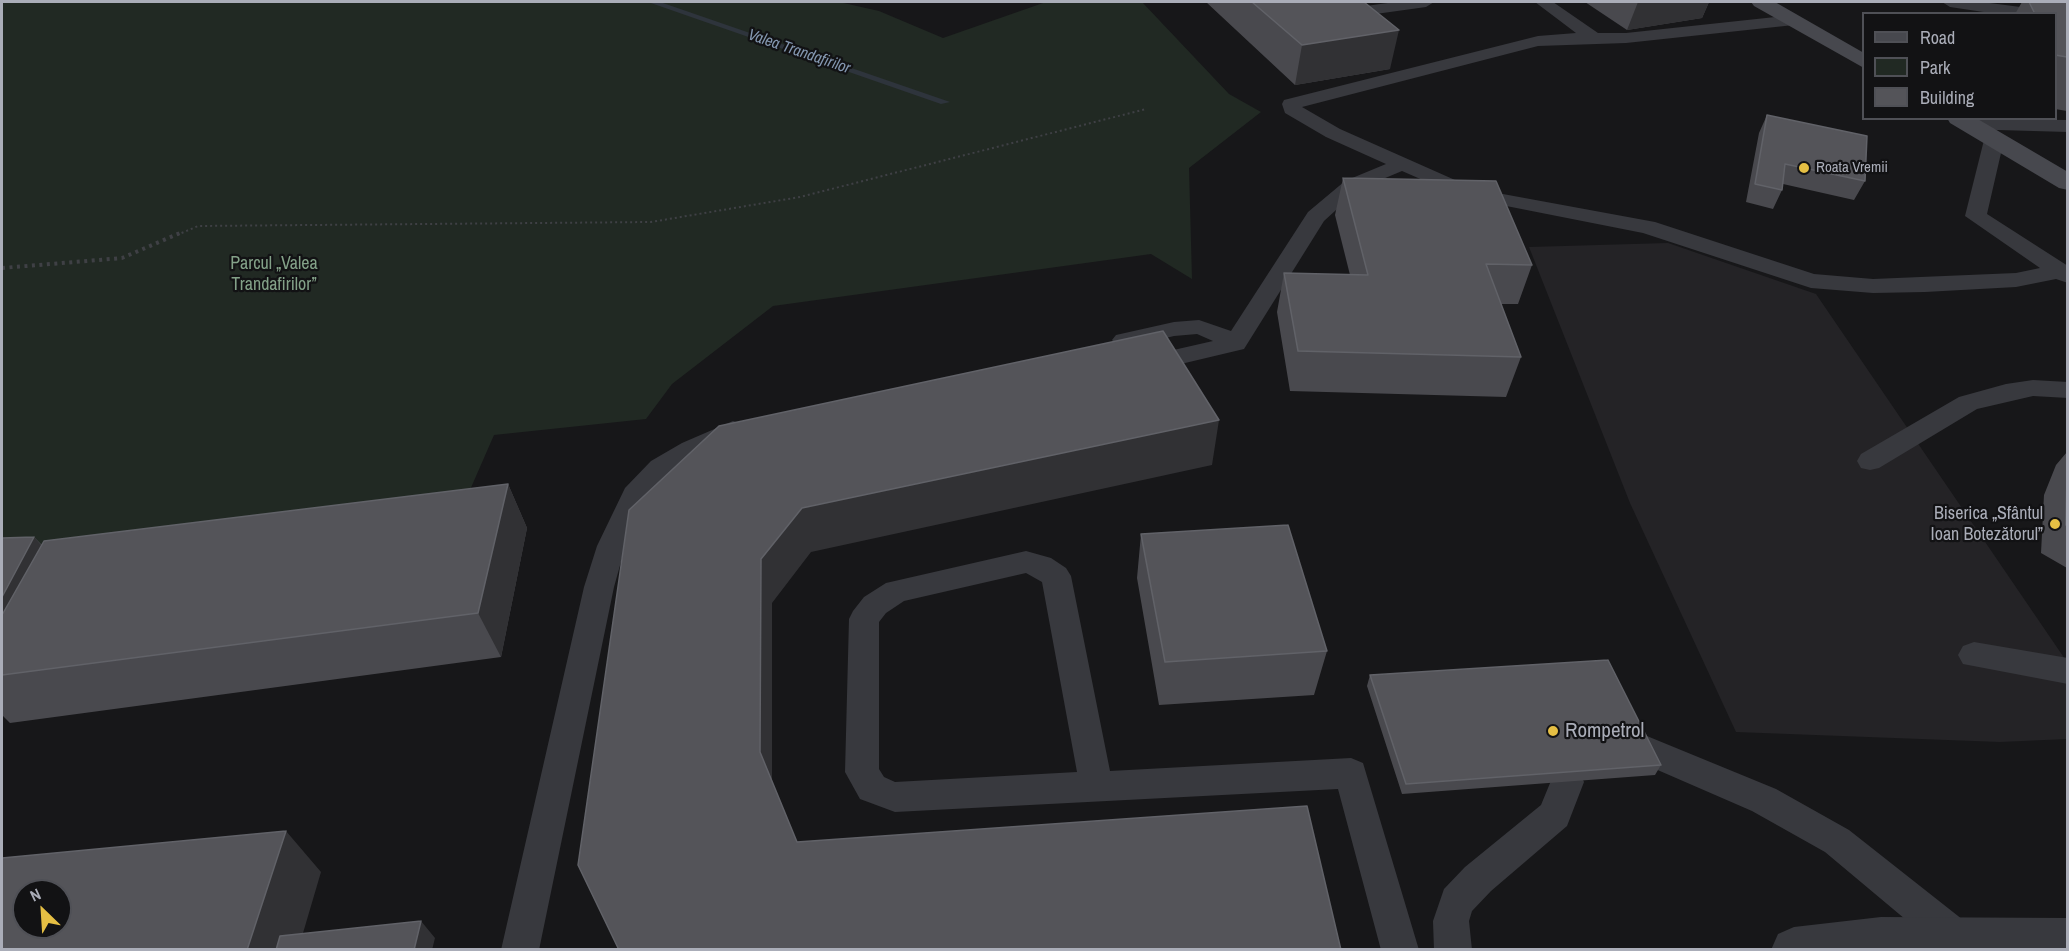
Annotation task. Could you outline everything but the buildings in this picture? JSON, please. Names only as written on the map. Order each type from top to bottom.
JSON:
[{"type":"main road","points":[[1764,4],[1792,11],[1862,61]]},
{"type":"main road","points":[[1964,122],[2067,183]]},
{"type":"street","points":[[1794,950],[1881,939],[2067,940]]},
{"type":"lane","points":[[1353,31],[1341,18],[1350,13],[1425,2]]},
{"type":"lane","points":[[1543,2],[1593,37]]},
{"type":"lane","points":[[1950,2],[2022,12]]},
{"type":"lane","points":[[1792,11],[1626,38],[1593,37],[1538,41],[1291,105],[1292,109],[1333,133],[1448,184],[1488,197],[1647,227],[1811,281],[1873,286],[1925,285],[2016,280],[2064,274]]},
{"type":"lane","points":[[1388,60],[1405,74]]},
{"type":"lane","points":[[1964,122],[2067,126]]},
{"type":"lane","points":[[1994,140],[1976,216],[2064,274]]},
{"type":"lane","points":[[1119,371],[1235,344],[1316,217],[1352,185],[1402,164]]},
{"type":"lane","points":[[1104,345],[1174,329],[1199,327],[1217,333],[1235,344]]},
{"type":"lane","points":[[1870,461],[1968,403],[2006,392],[2034,388],[2067,390]]},
{"type":"lane","points":[[520,950],[599,587],[610,546],[636,495],[660,468],[722,433],[755,424]]},
{"type":"lane","points":[[610,546],[680,495]]},
{"type":"lane","points":[[1096,786],[1056,576],[1041,566],[1026,562],[896,591],[875,605],[864,619],[862,772],[873,788],[895,797],[1351,773],[1400,950]]},
{"type":"lane","points":[[1974,655],[2067,671]]},
{"type":"lane","points":[[1641,748],[1764,800],[1837,841],[1959,940]]},
{"type":"lane","points":[[1453,950],[1451,921],[1457,901],[1478,879],[1555,815],[1567,782]]},
{"type":"path","points":[[2,268],[122,258],[198,226],[651,222],[800,197],[1146,110]]},
{"type":"shaded area","points":[[1668,243],[1816,294],[2067,662],[2067,739],[2000,742],[1736,732],[1630,503],[1529,247]]},
{"type":"green space","name":"Parcul „Valea Trandafirilor”","points":[[2,2],[839,2],[879,11],[943,38],[1046,2],[1142,2],[1229,94],[1261,112],[1189,168],[1192,279],[1151,254],[773,306],[672,384],[646,419],[494,435],[449,538],[2,582]]},
{"type":"waterway","name":"Valea Trandafirilor","points":[[653,2],[945,102]]},
{"type":"place","name":"Roata Vremii","points":[[1804,168]]},
{"type":"place","name":"Biserica „Sfântul Ioan Botezătorul”","points":[[2055,524]]},
{"type":"place","name":"Rompetrol","points":[[1553,731]]}]
